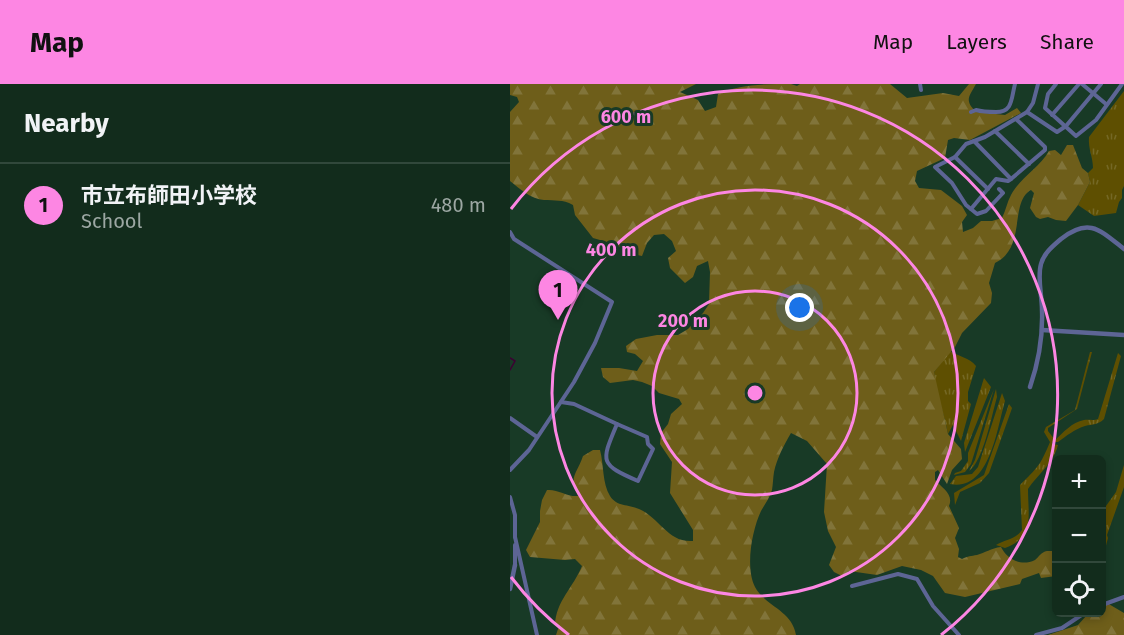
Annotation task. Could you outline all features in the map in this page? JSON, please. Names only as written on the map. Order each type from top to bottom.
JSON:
[{"type":"street","points":[[920,84],[921,90]]},
{"type":"street","points":[[971,112],[976,110],[984,113],[1004,113],[1008,110],[1015,84]]},
{"type":"street","points":[[999,189],[1003,193],[986,210],[977,214],[971,210],[952,183],[935,167],[955,157],[966,144],[1027,112],[1033,103],[1038,84]]},
{"type":"street","points":[[1056,84],[1048,94],[1045,108],[1076,136],[1096,120],[1122,84]]},
{"type":"street","points":[[1052,115],[1080,84],[1106,104]]},
{"type":"street","points":[[1027,112],[1057,132],[1066,126],[1101,84]]},
{"type":"street","points":[[971,210],[996,179],[1011,179],[1045,150],[1045,147],[1016,119]]},
{"type":"street","points":[[995,130],[1029,164]]},
{"type":"street","points":[[974,141],[1011,179]]},
{"type":"street","points":[[955,157],[988,189]]},
{"type":"street","points":[[1030,387],[1038,359],[1042,330],[1040,266],[1049,250],[1072,230],[1086,226],[1102,232],[1124,249]]},
{"type":"street","points":[[510,232],[514,238],[612,302],[595,343],[561,402],[510,470]]},
{"type":"street","points":[[1042,330],[1124,335]]},
{"type":"street","points":[[561,402],[574,404],[647,437],[648,444],[653,449],[638,481],[613,470],[608,462],[606,450],[617,424]]},
{"type":"street","points":[[510,418],[537,437]]},
{"type":"street","points":[[510,497],[515,537],[510,589]]},
{"type":"street","points":[[515,537],[537,635]]},
{"type":"street","points":[[852,586],[898,574],[917,579],[933,606],[959,635]]},
{"type":"street","points":[[1106,603],[1124,597]]},
{"type":"street","points":[[1036,635],[1062,628],[1078,617]]},
{"type":"green space","points":[[510,84],[696,84],[680,92],[698,100],[705,111],[716,107],[718,94],[753,85],[890,84],[907,98],[943,93],[959,96],[969,84],[976,84],[969,101],[976,112],[1005,115],[1017,108],[1021,113],[970,140],[954,138],[948,140],[945,158],[917,171],[915,181],[919,188],[941,190],[962,206],[967,215],[962,222],[963,232],[973,228],[981,221],[1002,218],[1015,189],[1049,151],[1055,150],[1061,155],[1067,145],[1073,145],[1082,168],[1088,173],[1090,182],[1078,205],[1066,221],[1048,217],[1040,219],[1030,208],[1034,193],[1031,190],[1024,196],[1011,247],[1005,256],[995,263],[989,283],[992,293],[991,303],[962,333],[955,347],[934,372],[948,434],[961,449],[962,459],[952,470],[947,484],[938,470],[935,472],[935,480],[949,495],[949,506],[959,528],[955,538],[959,549],[958,557],[962,559],[1001,547],[1015,561],[1025,563],[1035,560],[1042,553],[1052,551],[1052,577],[1041,578],[1039,573],[1022,579],[1020,584],[965,597],[945,593],[933,576],[921,570],[902,566],[877,575],[849,571],[842,576],[834,572],[829,565],[836,547],[828,531],[824,512],[827,464],[807,441],[791,433],[777,462],[771,493],[758,519],[753,538],[750,569],[755,587],[765,599],[784,614],[794,627],[796,635],[556,635],[559,626],[555,625],[558,609],[582,566],[575,559],[530,557],[526,550],[540,522],[542,500],[547,490],[578,496],[574,480],[583,456],[593,450],[600,450],[606,485],[613,500],[646,513],[677,538],[693,541],[693,530],[670,493],[672,462],[660,444],[661,433],[668,424],[671,414],[682,404],[679,399],[659,393],[652,386],[642,382],[633,380],[610,383],[603,377],[601,368],[637,371],[643,361],[635,354],[627,352],[626,346],[636,339],[657,335],[678,335],[688,329],[709,304],[710,272],[708,261],[697,266],[693,277],[685,283],[670,268],[668,258],[676,251],[672,241],[664,234],[654,235],[647,243],[642,256],[632,254],[614,244],[593,238],[575,215],[573,205],[562,201],[535,198],[510,181],[510,112],[519,102],[517,97],[510,95]]},
{"type":"green space","points":[[1124,91],[1122,198],[1116,213],[1094,216],[1078,205],[1090,182],[1088,173],[1093,168],[1089,137]]},
{"type":"green space","points":[[950,351],[976,366],[968,392],[968,401],[971,404],[961,441],[953,425],[948,434],[934,372]]},
{"type":"green space","points":[[1090,352],[1092,352],[1077,409],[1048,428],[1055,440],[1076,423],[1098,419],[1118,353],[1121,356],[1104,419],[1078,429],[1058,442],[1052,442],[1058,445],[1054,455],[1052,455],[1052,459],[1028,489],[1029,517],[1025,532],[1015,543],[1005,548],[996,545],[1013,538],[1022,530],[1020,485],[1038,466],[1047,450],[1050,442],[1044,432],[1046,427],[1075,410]]},
{"type":"green space","points":[[984,378],[991,387],[965,452],[964,443]]},
{"type":"green space","points":[[994,389],[971,464],[965,472],[954,475],[961,471],[968,461],[968,453]]},
{"type":"green space","points":[[996,389],[997,397],[986,437],[979,458],[969,471],[975,460]]},
{"type":"green space","points":[[1002,393],[1005,401],[990,456],[974,478],[964,484],[950,484],[956,476],[972,474],[978,467]]},
{"type":"green space","points":[[1009,404],[1012,408],[989,473],[980,483],[960,492],[955,505],[954,493],[984,475]]},
{"type":"green space","points":[[1124,465],[1124,487],[1107,535],[1106,546],[1106,506],[1116,492]]},
{"type":"green space","points":[[1106,604],[1124,613],[1124,635],[1048,635],[1078,625],[1085,617],[1106,617]]},
{"type":"waterway","points":[[510,358],[515,361],[510,370]]},
{"type":"place","name":"市立布師田小学校","points":[[558,320]]}]
